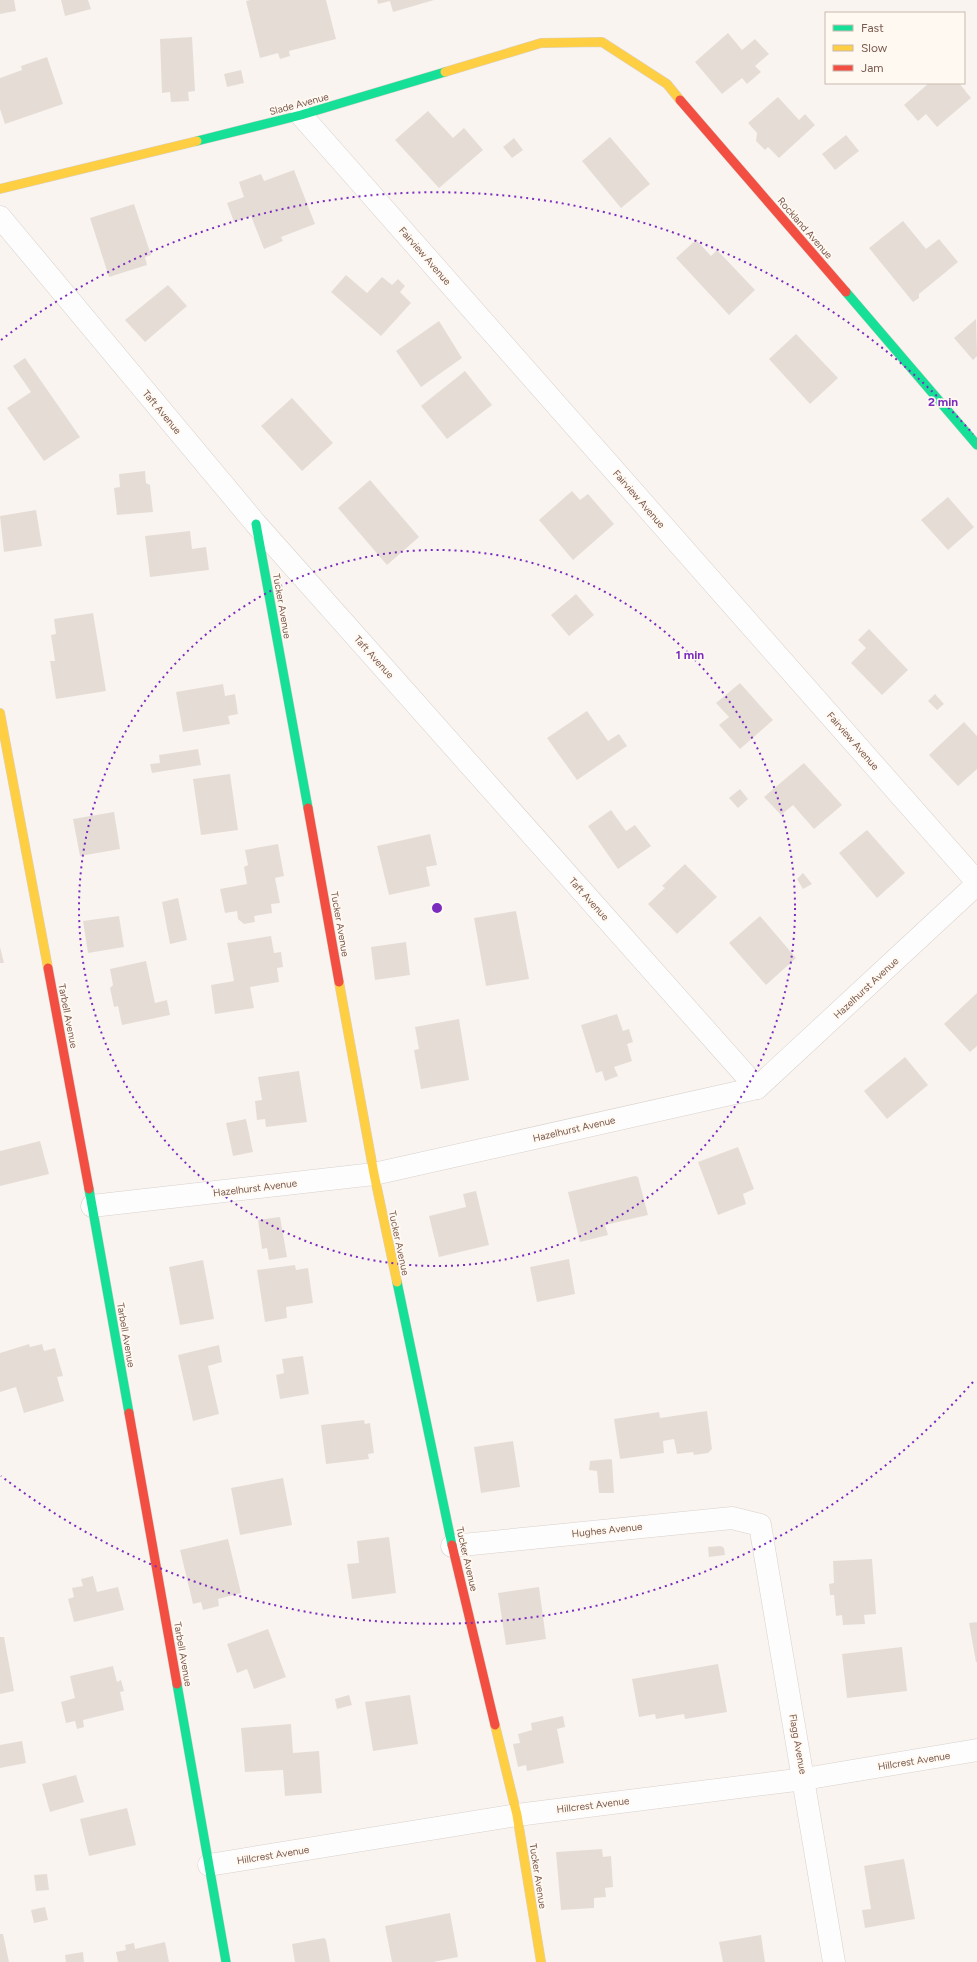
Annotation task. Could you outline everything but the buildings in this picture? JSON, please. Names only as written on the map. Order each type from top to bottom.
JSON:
[{"type":"street","name":"Slade Avenue","points":[[0,189],[301,116],[541,43],[602,42]]},
{"type":"street","name":"Rockland Avenue","points":[[602,42],[667,84],[977,445]]},
{"type":"street","name":"Fairview Avenue","points":[[301,116],[977,883]]},
{"type":"street","name":"Taft Avenue","points":[[0,217],[256,524],[757,1088]]},
{"type":"street","name":"Tucker Avenue","points":[[256,524],[374,1174],[452,1546],[517,1815],[540,1962]]},
{"type":"street","name":"Tarbell Avenue","points":[[0,713],[92,1206],[226,1962]]},
{"type":"street","name":"Hazelhurst Avenue","points":[[92,1206],[374,1174],[757,1088],[977,883]]},
{"type":"street","name":"Hughes Avenue","points":[[452,1546],[732,1518],[760,1525]]},
{"type":"street","name":"Flagg Avenue","points":[[760,1525],[834,1962]]},
{"type":"street","name":"Hillcrest Avenue","points":[[209,1865],[517,1815],[804,1779],[977,1750]]},
{"type":"traffic: fast","points":[[197,141],[301,115],[445,72]]},
{"type":"traffic: fast","points":[[846,292],[977,445]]},
{"type":"traffic: fast","points":[[256,524],[308,808]]},
{"type":"traffic: fast","points":[[89,1189],[129,1413]]},
{"type":"traffic: fast","points":[[397,1282],[452,1545]]},
{"type":"traffic: fast","points":[[177,1684],[226,1962]]},
{"type":"traffic: slow","points":[[445,72],[541,43],[602,42],[667,84],[680,100]]},
{"type":"traffic: slow","points":[[0,189],[197,141]]},
{"type":"traffic: slow","points":[[0,713],[48,968]]},
{"type":"traffic: slow","points":[[339,982],[374,1174],[397,1282]]},
{"type":"traffic: slow","points":[[495,1725],[517,1815],[541,1962]]},
{"type":"traffic: jam","points":[[680,100],[846,292]]},
{"type":"traffic: jam","points":[[308,808],[339,982]]},
{"type":"traffic: jam","points":[[48,968],[89,1189]]},
{"type":"traffic: jam","points":[[129,1413],[177,1684]]},
{"type":"traffic: jam","points":[[452,1545],[495,1725]]}]
